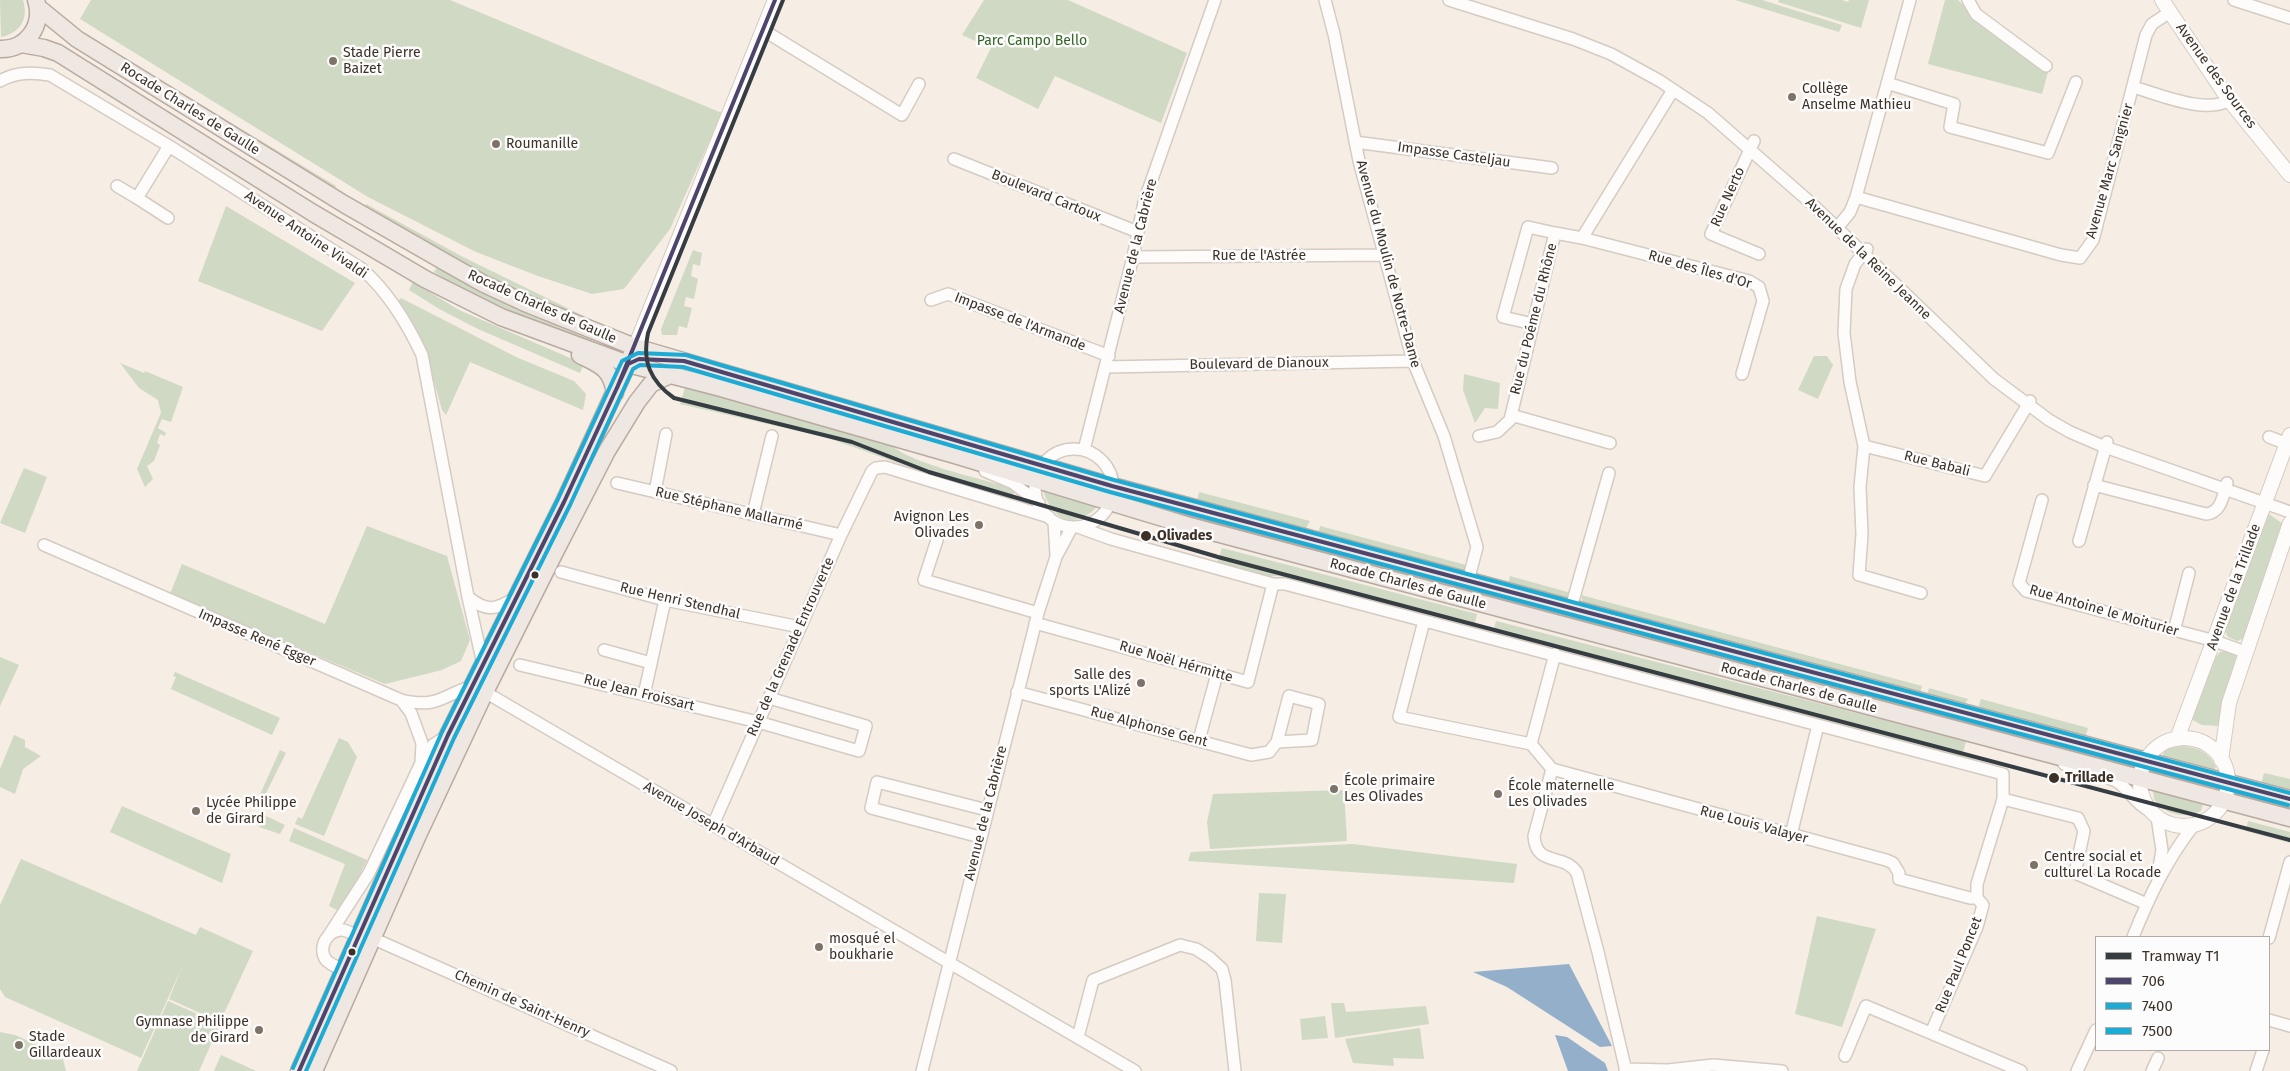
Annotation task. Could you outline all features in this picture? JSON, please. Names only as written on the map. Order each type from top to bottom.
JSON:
[{"type":"main road","points":[[0,49],[13,48],[21,44],[35,29],[39,19],[38,4]]},
{"type":"main road","name":"Rocade Charles de Gaulle","points":[[38,4],[77,39],[409,242],[484,284],[635,348],[1112,486],[2290,799]]},
{"type":"main road","name":"Rocade Charles de Gaulle","points":[[21,44],[44,48],[58,53],[313,213],[425,279],[472,304],[531,329],[628,364],[668,376],[721,388],[1186,525],[2290,818]]},
{"type":"main road","name":"Rocade Charles de Gaulle","points":[[531,329],[604,368],[612,378],[615,393]]},
{"type":"main road","points":[[607,451],[629,399],[631,377],[624,354],[612,339]]},
{"type":"main road","points":[[314,1071],[365,937],[448,735],[479,689],[484,664],[635,348]]},
{"type":"main road","points":[[628,364],[639,359],[684,361]]},
{"type":"main road","points":[[299,1071],[343,970],[365,937],[418,835],[479,689],[607,451],[647,387],[668,376]]},
{"type":"street","points":[[635,348],[776,0]]},
{"type":"street","name":"Avenue de la Cabrière","points":[[1084,450],[1133,257],[1144,202],[1215,0]]},
{"type":"street","name":"Avenue du Moulin de Notre-Dame","points":[[1325,0],[1334,34],[1355,142],[1413,361],[1444,436],[1476,542],[1477,551],[1468,581]]},
{"type":"street","name":"Avenue de la Reine Jeanne","points":[[1449,0],[1592,46],[1611,54],[1708,113],[1752,145],[1837,228],[1865,251],[1994,379],[2070,432],[2226,486],[2290,512]]},
{"type":"street","points":[[1837,228],[1850,212],[1856,197],[1910,0]]},
{"type":"street","points":[[1968,0],[1976,14],[2046,66]]},
{"type":"street","name":"Avenue des Sources","points":[[2162,0],[2229,100],[2290,175]]},
{"type":"street","points":[[2234,0],[2290,18]]},
{"type":"street","name":"Avenue Marc Sangnier","points":[[1856,197],[2052,252],[2080,258],[2093,240],[2146,35],[2152,24],[2170,12]]},
{"type":"street","points":[[763,30],[902,115],[918,84]]},
{"type":"street","name":"Avenue Antoine Vivaldi","points":[[0,81],[22,74],[50,75],[169,146],[367,274],[385,295],[413,336],[422,356],[468,597],[484,664]]},
{"type":"street","points":[[1887,83],[1954,104],[1950,127],[2048,153],[2076,82]]},
{"type":"street","points":[[2133,87],[2200,106],[2221,105],[2229,100]]},
{"type":"street","points":[[1582,238],[1673,90]]},
{"type":"street","name":"Impasse Casteljau","points":[[1355,142],[1552,168]]},
{"type":"street","name":"Rue Nerto","points":[[1752,145],[1711,234],[1759,254]]},
{"type":"street","points":[[137,198],[169,146]]},
{"type":"street","name":"Boulevard Cartoux","points":[[954,159],[1138,232]]},
{"type":"street","points":[[117,186],[168,218]]},
{"type":"street","points":[[1533,324],[1504,317],[1528,227],[1555,233]]},
{"type":"street","name":"Rue du Poéme du Rhône","points":[[1479,436],[1497,432],[1510,420],[1555,233],[1582,238]]},
{"type":"street","name":"Rue des Îles d'Or","points":[[1582,238],[1749,281],[1759,287],[1763,301],[1742,374]]},
{"type":"street","points":[[1865,251],[1855,264],[1846,289],[1844,333],[1850,382],[1864,446],[1860,488],[1862,534],[1859,575],[1921,593]]},
{"type":"street","name":"Rue de l'Astrée","points":[[1133,257],[1384,255]]},
{"type":"street","name":"Impasse de l'Armande","points":[[931,300],[948,294],[1107,361]]},
{"type":"street","name":"Boulevard de Dianoux","points":[[1107,361],[1413,361]]},
{"type":"street","name":"Rue Babali","points":[[1864,446],[1985,476],[2028,403]]},
{"type":"street","points":[[1511,415],[1610,443]]},
{"type":"street","points":[[654,492],[666,434]]},
{"type":"street","points":[[753,514],[772,436]]},
{"type":"street","points":[[2270,437],[2289,441]]},
{"type":"street","name":"Avenue de la Trillade","points":[[2177,739],[2289,441]]},
{"type":"street","points":[[2079,541],[2106,444]]},
{"type":"street","points":[[1039,503],[1036,490],[1037,481],[1044,466],[1057,452],[1075,448],[1084,450],[1102,461],[1108,469],[1112,486],[1110,503],[1106,511],[1095,521],[1075,527]]},
{"type":"street","points":[[955,456],[976,468],[1013,483],[1039,503],[1051,520],[1111,539],[1274,584],[1285,584],[1818,724],[1790,835]]},
{"type":"street","name":"Rue de la Grenade Entrouverte","points":[[713,825],[841,535],[872,471],[876,468],[884,467],[1051,520]]},
{"type":"street","points":[[1571,608],[1609,472]]},
{"type":"street","name":"Rue Stéphane Mallarmé","points":[[617,483],[841,535]]},
{"type":"street","points":[[2094,485],[2206,514],[2213,514],[2218,510],[2226,486]]},
{"type":"street","name":"Rue Antoine le Moiturier","points":[[2042,500],[2018,583],[2026,591],[2215,641],[2245,652]]},
{"type":"street","name":"Avenue de la Cabrière","points":[[1051,520],[1056,557]]},
{"type":"street","points":[[2221,760],[2229,703],[2245,652],[2285,556],[2290,523]]},
{"type":"street","name":"Avenue de la Cabrière","points":[[922,1071],[948,962],[1037,618],[1056,557],[1075,527]]},
{"type":"street","name":"Rue Noël Hérmitte","points":[[937,540],[924,580],[1037,618],[1248,682],[1274,584]]},
{"type":"street","name":"Impasse René Egger","points":[[44,546],[401,700],[415,704],[440,701],[479,689]]},
{"type":"street","name":"Rue Henri Stendhal","points":[[560,572],[665,600],[800,627]]},
{"type":"street","points":[[2174,631],[2189,573]]},
{"type":"street","points":[[468,597],[476,604],[487,608],[501,607],[518,596]]},
{"type":"street","points":[[644,695],[665,600]]},
{"type":"street","points":[[1424,621],[1399,716],[1531,744],[1552,770],[1534,836],[1535,846],[1540,854],[1565,862],[1574,868],[1577,874],[1598,952],[1625,1070],[1668,1070],[1713,1065],[1782,1071]]},
{"type":"street","points":[[604,650],[651,663]]},
{"type":"street","points":[[1531,744],[1555,654]]},
{"type":"street","name":"Rue Jean Froissart","points":[[520,664],[758,722],[859,751],[866,726],[769,698]]},
{"type":"street","points":[[1199,740],[1217,674]]},
{"type":"street","name":"Avenue Joseph d'Arbaud","points":[[479,689],[1135,1071]]},
{"type":"street","name":"Rue Alphonse Gent","points":[[1017,692],[1251,755],[1269,752],[1277,742],[1289,696],[1319,704],[1312,740],[1277,742]]},
{"type":"street","points":[[401,700],[411,713],[422,743],[420,763]]},
{"type":"street","name":"Rue Paul Poncet","points":[[1818,724],[2003,774],[2003,799],[1977,884],[1977,898],[1983,905],[1977,927],[1931,1033]]},
{"type":"street","points":[[343,970],[331,964],[325,958],[324,942],[369,873],[420,763],[434,745],[448,735]]},
{"type":"street","points":[[2133,936],[2157,880],[2180,842],[2194,825],[2213,815],[2223,801],[2227,783],[2226,772],[2221,760],[2215,752],[2202,743],[2188,739],[2177,739],[2161,745],[2145,760],[2140,779],[2142,796],[2154,814],[2162,850],[2157,880]]},
{"type":"street","points":[[2032,751],[2077,770],[2116,781],[2124,786],[2140,806],[2175,825],[2194,825]]},
{"type":"street","name":"Rue Louis Valayer","points":[[1552,770],[1893,863],[1899,873],[1899,879],[1970,898],[1977,898]]},
{"type":"street","points":[[980,838],[871,808],[877,782],[987,810]]},
{"type":"street","points":[[2003,799],[2078,818],[2084,832],[2076,872],[2147,904]]},
{"type":"street","points":[[2270,936],[2290,862]]},
{"type":"street","name":"Chemin de Saint-Henry","points":[[329,935],[336,930],[345,930],[365,937],[671,1071]]},
{"type":"street","points":[[1078,1037],[1093,980],[1180,945],[1196,949],[1222,969],[1225,980],[1235,1071]]},
{"type":"street","points":[[1845,1056],[1866,1006],[2021,1071]]},
{"type":"street","points":[[2270,1024],[2290,1026]]},
{"type":"street","points":[[2076,1071],[2095,1032]]},
{"type":"street","points":[[2256,1071],[2263,1051]]},
{"type":"street","points":[[2152,1071],[2158,1058]]},
{"type":"green space","points":[[0,0],[23,0],[25,7],[24,19],[18,29],[1,37]]},
{"type":"green space","name":"Roumanille","points":[[91,0],[450,0],[722,113],[670,229],[624,289],[592,294],[476,252],[368,197],[80,19]]},
{"type":"green space","name":"Parc Campo Bello","points":[[984,0],[1068,0],[1187,53],[1161,123],[1055,76],[1038,109],[976,78],[991,48],[962,35]]},
{"type":"green space","points":[[1735,0],[1762,0],[1842,25],[1839,32]]},
{"type":"green space","points":[[1779,0],[1842,0],[1848,2],[1849,0],[1869,0],[1861,28],[1778,2]]},
{"type":"green space","points":[[1945,0],[1958,0],[1975,17],[2048,72],[2042,94],[1928,64]]},
{"type":"green space","points":[[92,39],[336,186],[334,190],[89,41]]},
{"type":"green space","points":[[366,204],[463,257],[598,323],[598,326],[499,283],[364,208]]},
{"type":"green space","points":[[226,206],[355,283],[322,331],[198,281]]},
{"type":"green space","points":[[693,250],[702,253],[700,266],[693,264],[691,276],[698,279],[694,299],[686,297],[684,306],[692,308],[687,328],[679,326],[677,335],[662,335],[661,329]]},
{"type":"green space","points":[[438,266],[593,338],[591,342],[491,302],[434,272]]},
{"type":"green space","points":[[413,282],[459,310],[584,364],[580,373],[478,329],[441,310],[409,290]]},
{"type":"green space","points":[[401,298],[516,357],[574,381],[586,394],[583,410],[470,362],[446,415],[442,410],[424,346],[397,301]]},
{"type":"green space","points":[[1814,356],[1827,356],[1833,365],[1818,399],[1798,390]]},
{"type":"green space","points":[[120,363],[183,387],[171,422],[162,419],[158,428],[166,433],[165,436],[160,434],[157,443],[160,445],[154,461],[147,466],[153,479],[145,487],[137,469],[161,413],[158,400],[139,388]]},
{"type":"green space","points":[[1464,374],[1500,383],[1498,409],[1485,408],[1475,423],[1463,390]]},
{"type":"green space","points":[[686,384],[889,443],[898,450],[929,464],[1015,489],[1012,500],[929,474],[825,437],[680,404]]},
{"type":"green space","points":[[24,468],[47,477],[25,533],[0,523]]},
{"type":"green space","points":[[1043,490],[1098,506],[1081,518],[1065,519],[1052,509]]},
{"type":"green space","points":[[1199,492],[1310,521],[1305,530],[1197,501]]},
{"type":"green space","points":[[1131,497],[1322,549],[1319,554],[1130,504]]},
{"type":"green space","points":[[2269,514],[2283,524],[2245,638],[2237,641],[2228,637],[2224,630],[2263,520]]},
{"type":"green space","points":[[367,526],[447,556],[470,640],[461,661],[442,670],[385,684],[170,594],[182,564],[325,624]]},
{"type":"green space","points":[[1320,526],[1470,566],[1464,572],[1318,534]]},
{"type":"green space","points":[[1222,548],[1477,614],[1474,627],[1279,576],[1267,576],[1217,563]]},
{"type":"green space","points":[[1510,576],[1571,593],[1569,597],[1564,599],[1508,584]]},
{"type":"green space","points":[[1581,595],[1922,686],[1920,694],[1583,604]]},
{"type":"green space","points":[[1558,612],[1989,726],[1987,731],[1558,616]]},
{"type":"green space","points":[[1496,621],[1966,741],[1962,757],[1493,632]]},
{"type":"green space","points":[[2226,651],[2236,656],[2220,726],[2202,725],[2189,718],[2196,707],[2216,657],[2220,652]]},
{"type":"green space","points":[[0,657],[19,665],[0,706]]},
{"type":"green space","points":[[175,672],[280,718],[272,735],[171,689],[176,677],[173,676]]},
{"type":"green space","points":[[1929,688],[1968,699],[1964,704],[1927,695]]},
{"type":"green space","points":[[1981,699],[2088,728],[2085,738],[1981,709],[1979,705]]},
{"type":"green space","points":[[14,735],[25,740],[25,747],[41,756],[23,769],[15,794],[0,787],[0,769]]},
{"type":"green space","points":[[339,738],[348,742],[357,757],[324,836],[295,824],[298,817],[302,819]]},
{"type":"green space","points":[[2184,746],[2203,752],[2216,767],[2212,772],[2162,759],[2164,751]]},
{"type":"green space","points":[[280,750],[286,753],[262,801],[258,799]]},
{"type":"green space","points":[[2264,773],[2290,779],[2290,792],[2261,784]]},
{"type":"green space","points":[[1344,790],[1347,841],[1210,849],[1207,822],[1213,794]]},
{"type":"green space","points":[[2153,790],[2203,804],[2201,811],[2188,815],[2169,812],[2163,809],[2154,799]]},
{"type":"green space","points":[[122,806],[231,854],[222,883],[110,832]]},
{"type":"green space","points":[[264,815],[285,825],[280,834],[259,827]]},
{"type":"green space","points":[[2248,821],[2290,832],[2290,843],[2246,831]]},
{"type":"green space","points":[[294,828],[367,860],[356,883],[337,910],[329,906],[345,864],[289,841]]},
{"type":"green space","points":[[1352,844],[1517,864],[1514,883],[1188,861],[1191,852]]},
{"type":"green space","points":[[21,859],[196,935],[200,927],[253,951],[220,1022],[169,999],[182,967],[141,1058],[5,997],[0,989],[0,905]]},
{"type":"green space","points":[[1259,893],[1286,894],[1282,943],[1256,941]]},
{"type":"green space","points":[[1817,916],[1876,929],[1842,1027],[1795,1014]]},
{"type":"green space","points":[[168,1001],[220,1024],[199,1071],[137,1071]]},
{"type":"green space","points":[[1331,1003],[1344,1003],[1346,1012],[1426,1006],[1429,1024],[1335,1038]]},
{"type":"green space","points":[[1325,1016],[1328,1038],[1302,1040],[1300,1019]]},
{"type":"green space","points":[[1420,1028],[1424,1059],[1393,1058],[1394,1066],[1353,1063],[1345,1039]]},
{"type":"green space","name":"Stade Gillardeaux","points":[[0,1032],[15,1035],[62,1056],[66,1071],[0,1071]]},
{"type":"green space","points":[[221,1055],[256,1071],[214,1071]]},
{"type":"water","points":[[1569,964],[1612,1046],[1600,1047],[1507,987],[1473,972]]},
{"type":"water","points":[[1555,1035],[1567,1037],[1605,1063],[1608,1071],[1568,1071]]},
{"type":"tram line","name":"T1","points":[[783,0],[648,333],[646,353],[650,370],[659,385],[674,398],[852,442],[929,472],[1218,557],[2290,840]]},
{"type":"transit line","name":"706","points":[[617,388],[775,0]]},
{"type":"transit line","name":"7500","points":[[293,1068],[442,732],[558,499],[622,361],[638,353],[686,355],[1114,480],[2290,793]]},
{"type":"transit line","name":"706","points":[[299,1071],[448,735],[564,502],[628,364],[639,359],[684,361],[1112,486],[2290,799]]},
{"type":"transit line","name":"7400","points":[[306,1071],[454,738],[570,505],[633,369],[640,365],[683,367],[1110,492],[2288,805]]},
{"type":"place","name":"Stade Pierre Baizet","points":[[333,61]]},
{"type":"place","name":"Collège Anselme Mathieu","points":[[1792,97]]},
{"type":"place","name":"Roumanille","points":[[496,144]]},
{"type":"place","name":"Avignon Les Olivades","points":[[979,525]]},
{"type":"place","name":"Olivades","points":[[1146,536]]},
{"type":"place","name":"Salle des sports L'Alizé","points":[[1141,683]]},
{"type":"place","name":"Trillade","points":[[2054,778]]},
{"type":"place","name":"École primaire Les Olivades","points":[[1334,789]]},
{"type":"place","name":"École maternelle Les Olivades","points":[[1498,794]]},
{"type":"place","name":"Lycée Philippe de Girard","points":[[196,811]]},
{"type":"place","name":"Centre social et culturel La Rocade","points":[[2034,865]]},
{"type":"place","name":"mosqué el boukharie","points":[[819,947]]},
{"type":"place","name":"Gymnase Philippe de Girard","points":[[259,1030]]},
{"type":"place","name":"Stade Gillardeaux","points":[[19,1045]]}]
